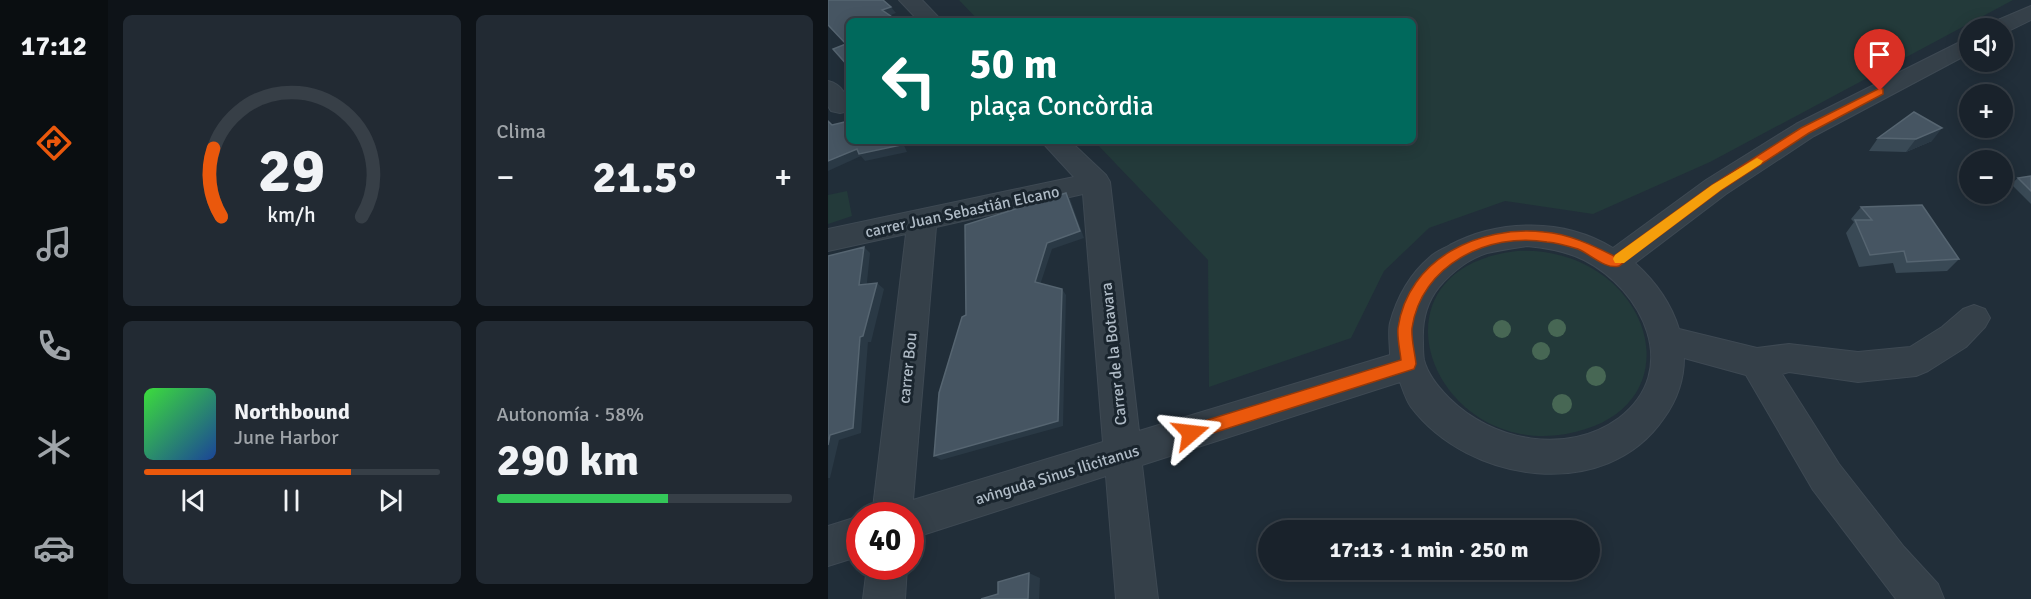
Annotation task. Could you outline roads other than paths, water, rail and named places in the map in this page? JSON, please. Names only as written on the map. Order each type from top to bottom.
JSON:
[{"type":"street","points":[[910,0],[929,18]]},
{"type":"street","points":[[2013,21],[2031,12]]},
{"type":"street","points":[[1614,263],[1716,188],[1805,130],[1959,50]]},
{"type":"street","points":[[1057,144],[1096,182]]},
{"type":"street","name":"carrer Juan Sebastián Elcano","points":[[828,240],[1096,182]]},
{"type":"street","name":"Carrer de la Botavara","points":[[1096,182],[1137,599]]},
{"type":"street","name":"carrer Bou","points":[[893,502],[922,219]]},
{"type":"street","points":[[1536,236],[1581,246],[1614,263],[1643,289],[1663,322],[1667,340],[1669,359],[1660,395],[1650,412],[1636,427],[1599,449],[1553,458],[1504,451],[1481,443],[1461,431],[1427,400],[1409,364],[1405,330],[1414,297],[1432,271],[1459,251],[1492,239],[1536,236]]},
{"type":"street","points":[[1667,340],[1758,363],[1789,358],[1858,367],[1916,361],[1954,337],[1974,318]]},
{"type":"street","points":[[1758,363],[1826,477],[1890,561],[1923,599]]},
{"type":"street","name":"avinguda Sinus Ilicitanus","points":[[924,516],[1409,364]]},
{"type":"street","points":[[828,546],[846,540]]},
{"type":"street","points":[[884,599],[886,580]]}]
